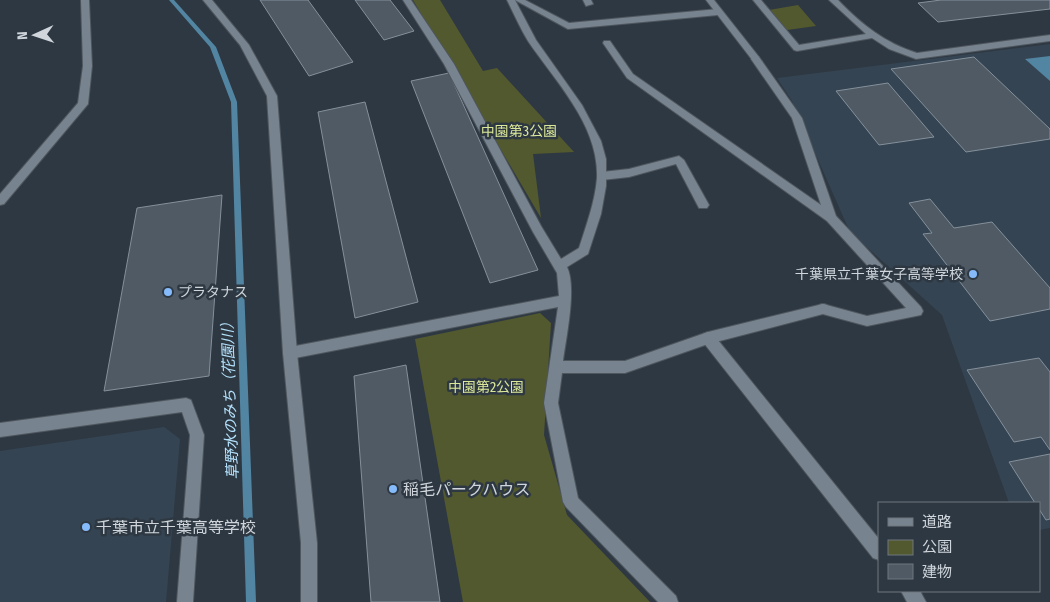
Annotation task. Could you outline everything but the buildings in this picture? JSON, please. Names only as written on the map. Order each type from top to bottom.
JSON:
[{"type":"street","points":[[0,201],[83,104],[86,92],[88,48],[85,0]]},
{"type":"street","points":[[207,0],[248,48],[258,64],[272,96],[290,353],[309,543],[309,602]]},
{"type":"street","points":[[407,0],[449,64],[537,229],[563,272],[565,300],[551,404],[571,502],[670,602]]},
{"type":"street","points":[[511,0],[530,38],[586,118],[599,148],[602,176],[596,210],[584,251],[559,266]]},
{"type":"street","points":[[519,0],[568,26],[718,12]]},
{"type":"street","points":[[710,0],[756,59],[797,118],[831,218]]},
{"type":"street","points":[[757,0],[797,48],[875,35]]},
{"type":"street","points":[[834,0],[850,18],[898,51],[916,56],[1050,38]]},
{"type":"street","points":[[556,368],[625,367],[708,338],[823,309],[867,321],[918,311],[831,218],[630,76],[607,43]]},
{"type":"street","points":[[602,176],[629,173],[679,160],[703,204]]},
{"type":"street","points":[[290,353],[565,300]]},
{"type":"street","points":[[708,338],[878,551]]},
{"type":"street","points":[[0,430],[186,405],[197,435],[185,602]]},
{"type":"street","points":[[910,592],[918,602]]},
{"type":"shaded area","name":"千葉県立千葉女子高等学校","points":[[1050,44],[1050,528],[1040,530],[1040,502],[1009,502],[942,315],[850,232],[792,101],[777,78]]},
{"type":"shaded area","name":"千葉市立千葉高等学校","points":[[164,427],[180,439],[166,602],[0,602],[0,451]]},
{"type":"green space","name":"中園第3公園","points":[[413,0],[440,0],[483,71],[497,68],[574,152],[533,154],[541,218]]},
{"type":"green space","points":[[798,5],[816,26],[787,30],[769,10]]},
{"type":"green space","name":"中園第2公園","points":[[540,313],[551,323],[544,435],[567,515],[650,602],[463,602],[415,339]]},
{"type":"water","points":[[1050,56],[1050,81],[1025,59]]},
{"type":"waterway","name":"草野水のみち（花園川）","points":[[171,0],[213,47],[234,102],[251,602]]},
{"type":"place","name":"千葉県立千葉女子高等学校","points":[[973,274]]},
{"type":"place","name":"プラタナス","points":[[168,292]]},
{"type":"place","name":"稲毛パークハウス","points":[[393,489]]},
{"type":"place","name":"千葉市立千葉高等学校","points":[[86,527]]}]
